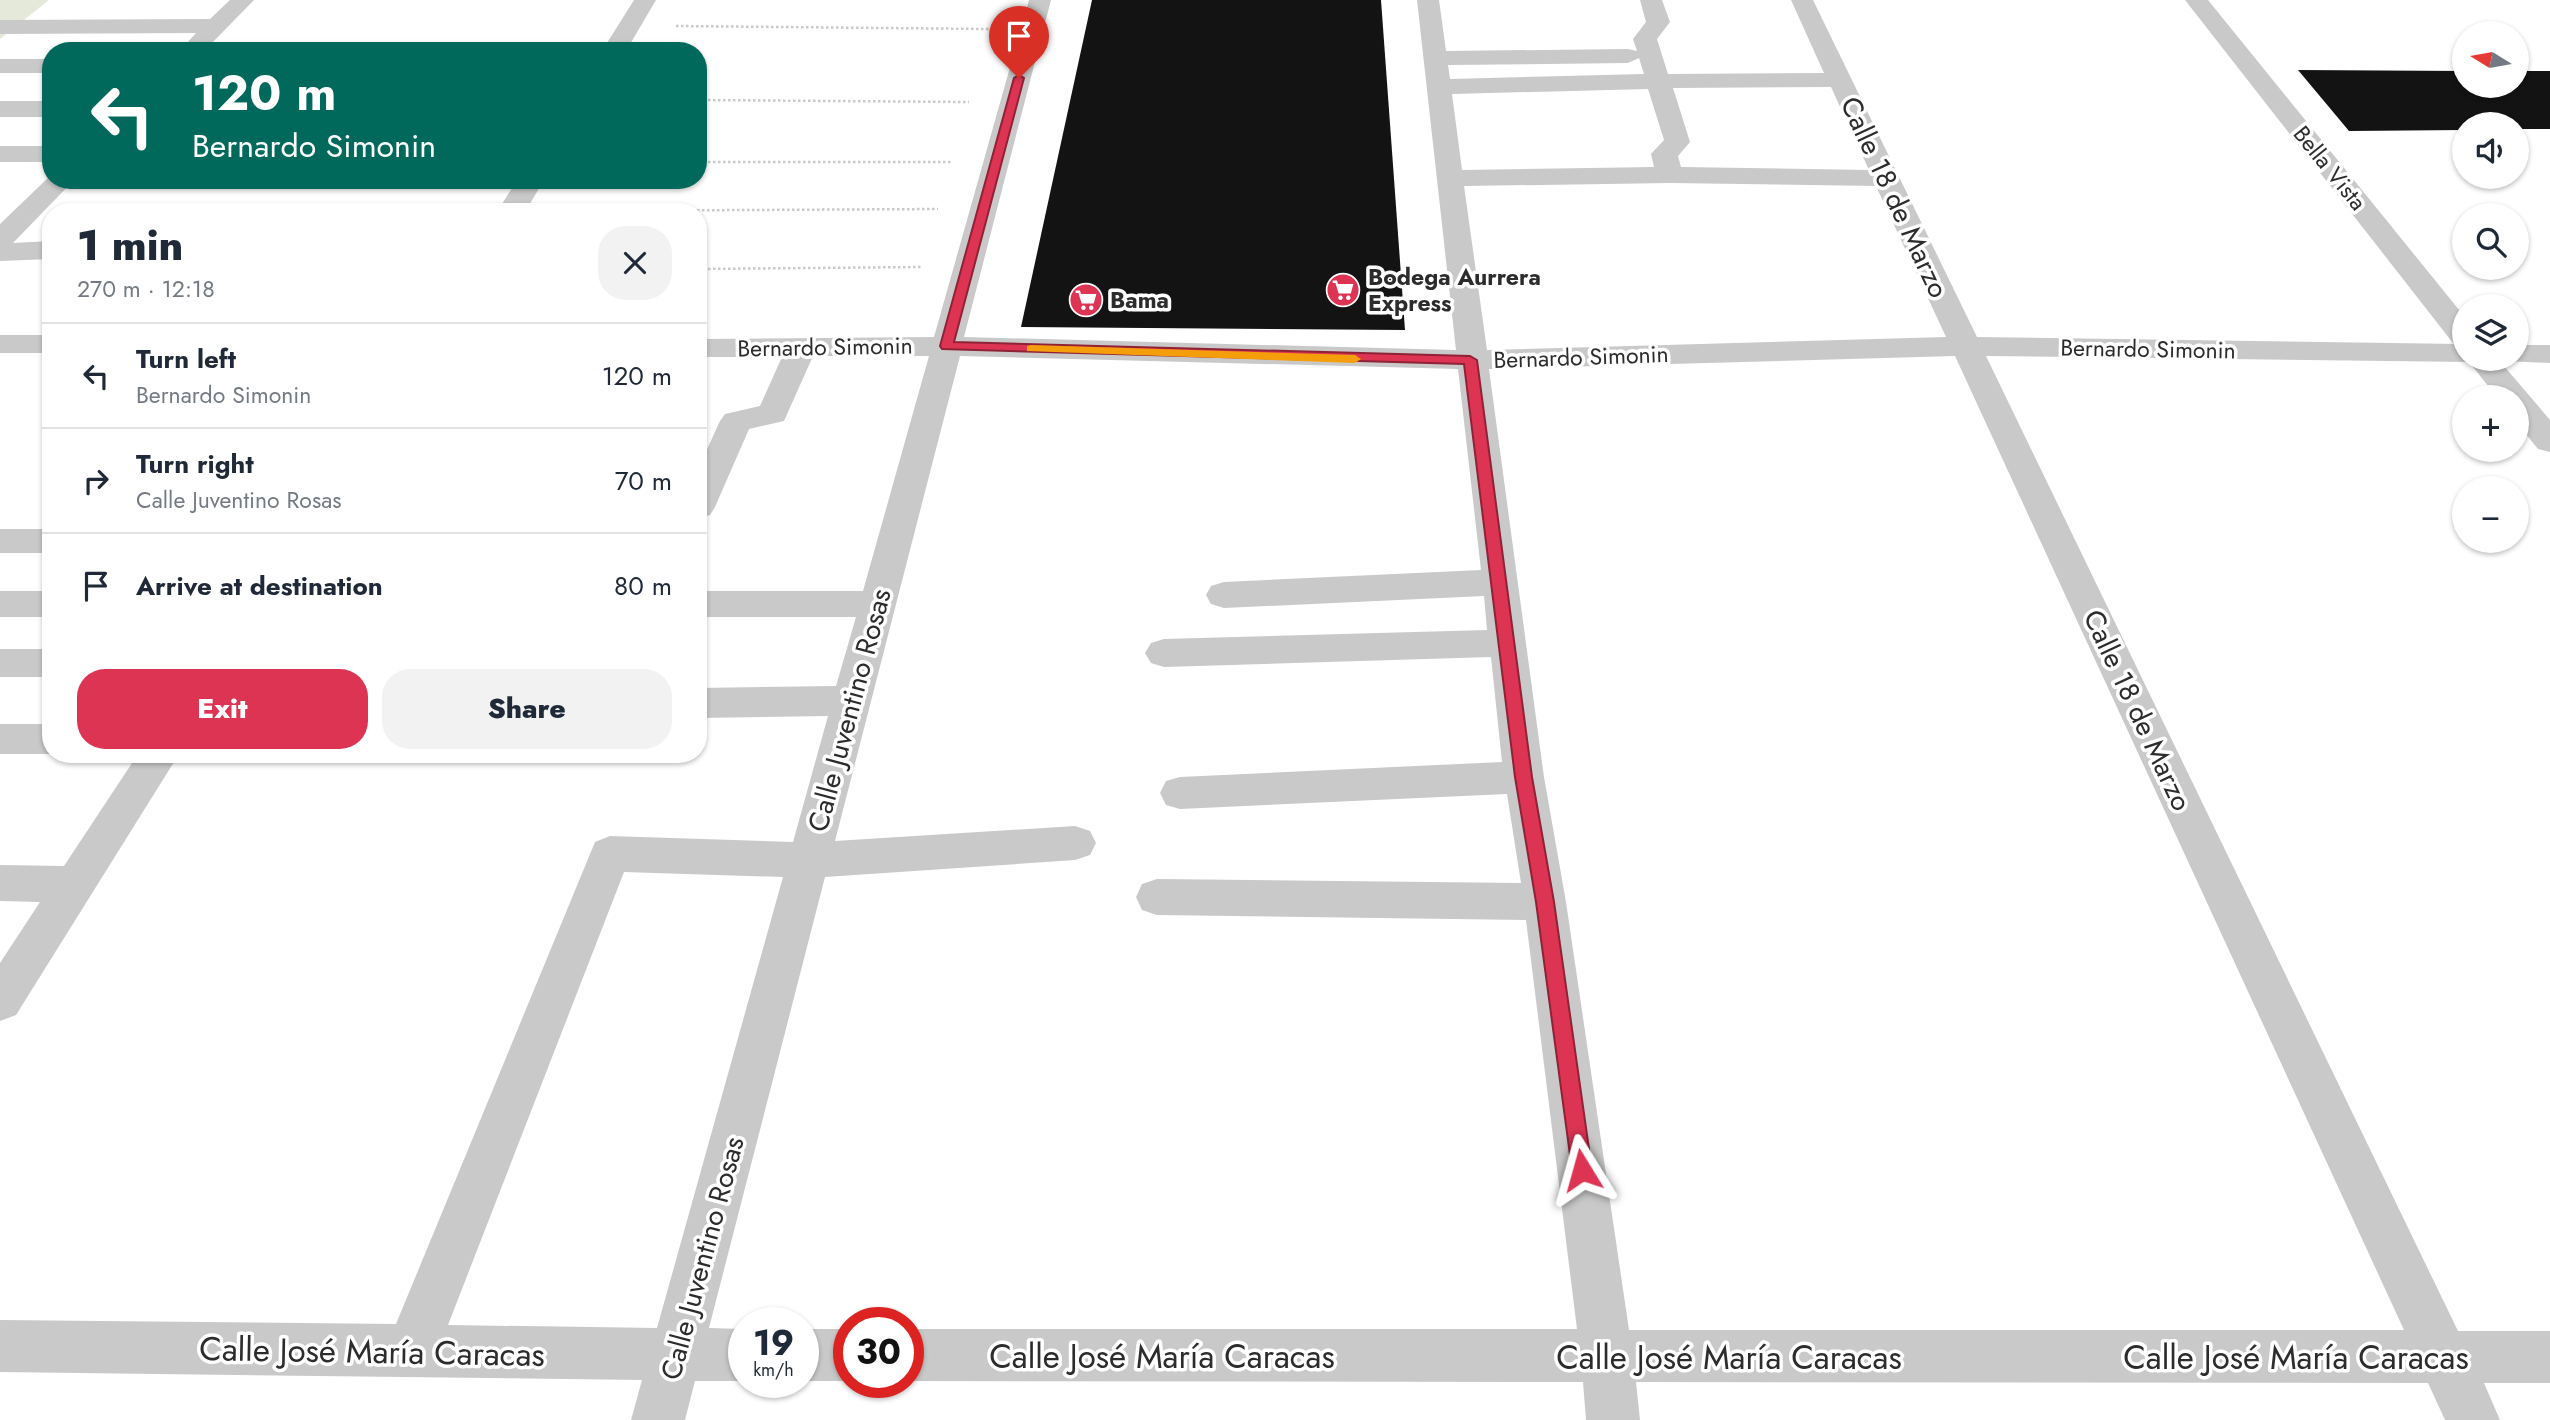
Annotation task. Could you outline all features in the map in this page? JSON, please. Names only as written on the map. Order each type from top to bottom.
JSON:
[{"type":"street","points":[[0,43],[10,27],[51,0]]},
{"type":"street","points":[[201,42],[243,0]]},
{"type":"street","points":[[619,42],[645,0]]},
{"type":"street","points":[[1428,0],[1470,360],[1524,777],[1545,902],[1607,1358],[1613,1420]]},
{"type":"street","points":[[1651,0],[1658,22],[1645,38],[1677,142],[1664,154],[1671,175]]},
{"type":"street","name":"Calle 18 de Marzo","points":[[1802,0],[2473,1420]]},
{"type":"street","name":"Bella Vista","points":[[2196,0],[2452,321]]},
{"type":"street","name":"Calle Juventino Rosas","points":[[658,1420],[1036,15]]},
{"type":"street","points":[[10,27],[217,26]]},
{"type":"street","points":[[1434,58],[1650,56]]},
{"type":"street","points":[[0,66],[42,66]]},
{"type":"street","points":[[1438,87],[1658,81],[1840,80]]},
{"type":"street","points":[[0,109],[42,109]]},
{"type":"street","points":[[0,154],[42,154]]},
{"type":"street","points":[[1449,178],[1671,175],[1886,178]]},
{"type":"street","points":[[0,240],[52,189]]},
{"type":"street","points":[[0,204],[37,204]]},
{"type":"street","points":[[0,252],[42,250]]},
{"type":"street","points":[[0,344],[42,344]]},
{"type":"street","name":"Bernardo Simonin","points":[[707,348],[947,346],[1470,360],[1966,346],[2452,354]]},
{"type":"street","points":[[707,487],[736,421],[773,414],[801,348]]},
{"type":"street","points":[[2529,354],[2550,354]]},
{"type":"street","points":[[2492,371],[2503,385]]},
{"type":"street","points":[[2529,415],[2550,440]]},
{"type":"street","points":[[0,542],[42,541]]},
{"type":"street","points":[[1224,595],[1499,582]]},
{"type":"street","points":[[0,604],[42,604]]},
{"type":"street","points":[[707,604],[877,604]]},
{"type":"street","points":[[1164,653],[1507,643]]},
{"type":"street","points":[[0,663],[42,663]]},
{"type":"street","points":[[707,703],[851,701]]},
{"type":"street","points":[[0,739],[42,739]]},
{"type":"street","points":[[0,1001],[153,763]]},
{"type":"street","points":[[1180,793],[1524,777]]},
{"type":"street","points":[[411,1352],[610,854],[808,860],[1074,844]]},
{"type":"street","points":[[0,884],[75,884]]},
{"type":"street","points":[[1157,897],[1545,902]]},
{"type":"street","name":"Calle José María Caracas","points":[[0,1346],[728,1354]]},
{"type":"street","name":"Calle José María Caracas","points":[[924,1355],[1607,1358],[2550,1357]]},
{"type":"path","points":[[629,25],[1036,15]]},
{"type":"path","points":[[707,100],[1012,102]]},
{"type":"path","points":[[707,162],[996,162]]},
{"type":"path","points":[[707,210],[984,208]]},
{"type":"path","points":[[707,269],[968,267]]},
{"type":"green space","points":[[0,0],[49,0],[0,39]]},
{"type":"building","points":[[1092,0],[1381,0],[1405,330],[1021,327]]},
{"type":"building","points":[[2298,70],[2452,71],[2452,98],[2529,98],[2529,71],[2550,71],[2550,129],[2529,129],[2529,112],[2452,112],[2452,130],[2349,131]]},
{"type":"slow traffic","points":[[1031,348],[1355,359]]},
{"type":"place","name":"Bodega Aurrera Express","points":[[1343,290]]},
{"type":"place","name":"Bama","points":[[1086,300]]},
{"type":"route","points":[[1019,78],[947,346],[1470,360],[1524,777],[1545,902],[1582,1170]]}]
